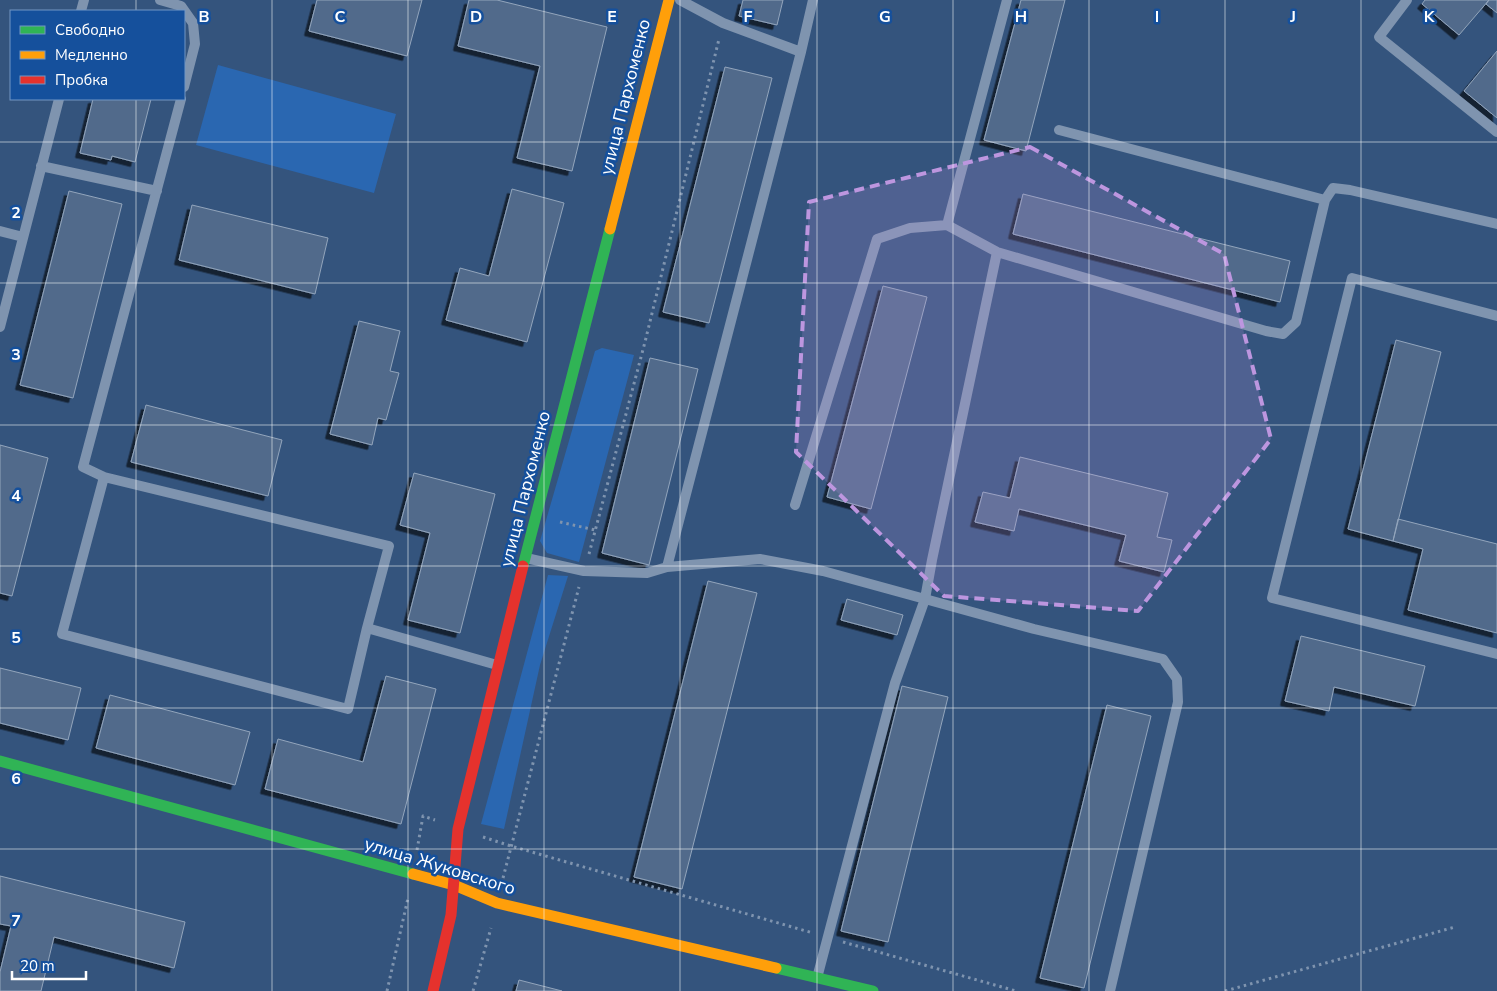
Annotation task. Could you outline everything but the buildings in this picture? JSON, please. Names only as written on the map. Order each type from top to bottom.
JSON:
[{"type":"street","name":"улица Пархоменко","points":[[433,991],[451,915],[458,828],[668,0]]},
{"type":"street","name":"улица Жуковского","points":[[0,761],[454,885],[497,903],[874,991]]},
{"type":"lane","points":[[160,0],[181,6],[184,10]]},
{"type":"lane","points":[[680,0],[723,23],[801,52]]},
{"type":"lane","points":[[667,567],[813,0]]},
{"type":"lane","points":[[947,225],[1007,0]]},
{"type":"lane","points":[[1406,0],[1379,37],[1497,132]]},
{"type":"lane","points":[[185,12],[193,23],[195,44],[185,83]]},
{"type":"lane","points":[[0,327],[58,100]]},
{"type":"lane","points":[[104,477],[62,634],[348,709],[389,546],[104,477],[83,467],[181,100]]},
{"type":"lane","points":[[1059,130],[1325,200]]},
{"type":"lane","points":[[41,166],[157,191]]},
{"type":"lane","points":[[795,505],[877,239],[910,228],[947,225],[997,252],[1266,332],[1284,334],[1296,322],[1325,200],[1333,188],[1350,190],[1497,224]]},
{"type":"lane","points":[[0,231],[23,237]]},
{"type":"lane","points":[[814,991],[895,683],[925,599],[997,252]]},
{"type":"lane","points":[[1497,316],[1352,278],[1272,598],[1497,654]]},
{"type":"lane","points":[[525,558],[584,571],[647,573],[667,567],[760,559],[824,572],[1034,629],[1163,659],[1177,679],[1178,702],[1110,991]]},
{"type":"lane","points":[[367,628],[499,665]]},
{"type":"path","points":[[473,991],[491,931],[571,611],[584,571],[647,332],[723,23]]},
{"type":"path","points":[[387,991],[413,874],[423,816],[511,846],[1016,991]]},
{"type":"path","points":[[1225,991],[1454,927]]},
{"type":"highlighted area","points":[[1030,147],[1224,254],[1271,439],[1138,611],[944,596],[796,452],[809,202]]},
{"type":"shaded area","points":[[218,65],[396,114],[374,193],[196,145]]},
{"type":"shaded area","points":[[602,348],[634,355],[579,562],[547,553],[540,541],[595,351]]},
{"type":"shaded area","points":[[548,575],[568,576],[540,665],[504,829],[481,824]]},
{"type":"traffic: fast","points":[[523,566],[610,229]]},
{"type":"traffic: fast","points":[[0,761],[413,874]]},
{"type":"traffic: fast","points":[[776,968],[873,991]]},
{"type":"traffic: slow","points":[[610,229],[669,0]]},
{"type":"traffic: slow","points":[[413,874],[454,885],[497,903],[776,968]]},
{"type":"traffic: jam","points":[[433,991],[451,915],[458,829],[523,566]]}]
